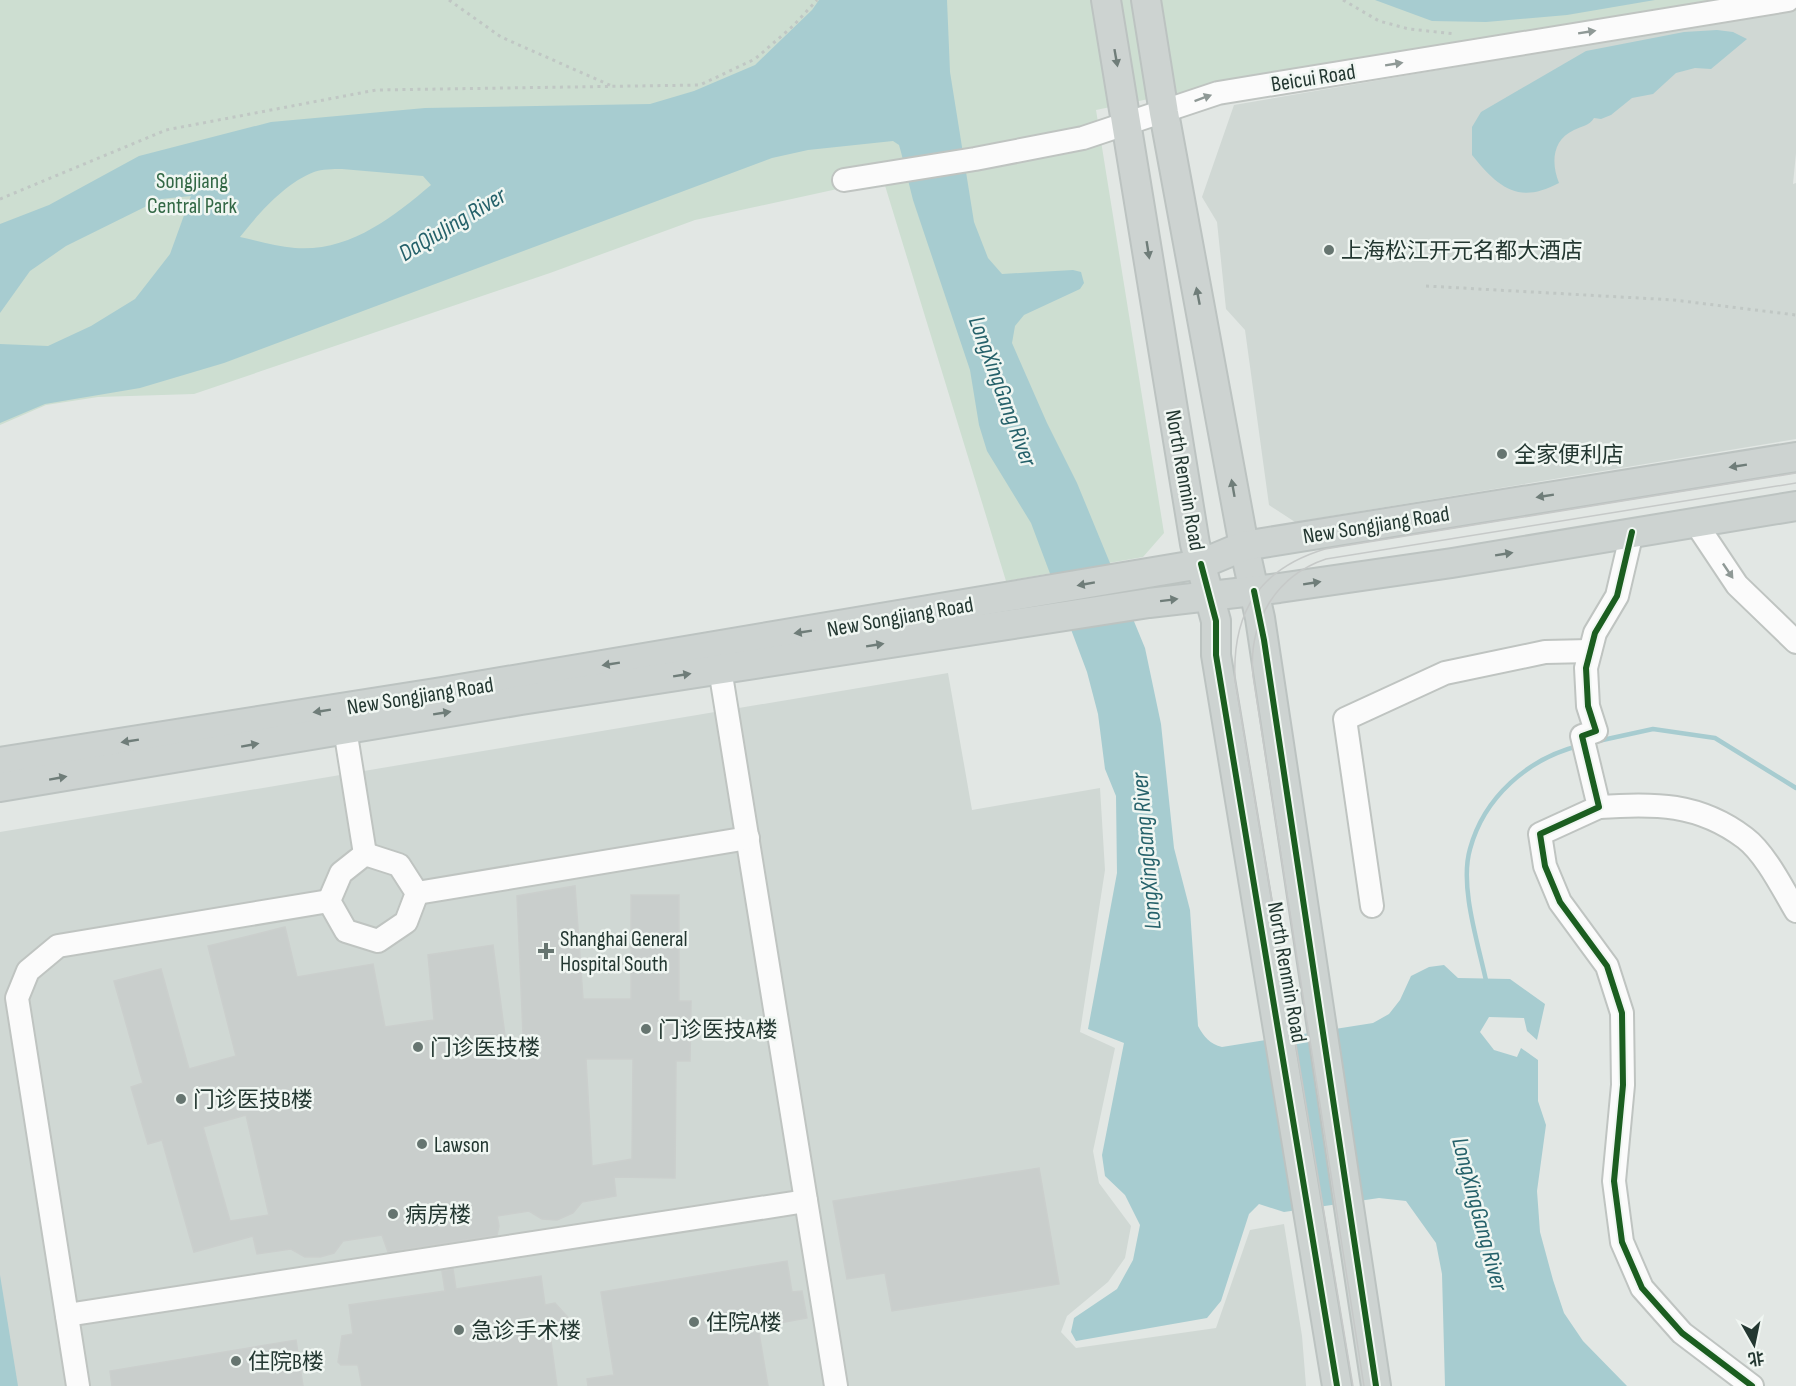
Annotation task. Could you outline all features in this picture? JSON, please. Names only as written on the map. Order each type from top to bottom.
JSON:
[{"type":"main road","name":"North Renmin Road","points":[[1106,0],[1201,564],[1216,621],[1216,655],[1337,1386]]},
{"type":"main road","name":"North Renmin Road","points":[[1146,0],[1164,113],[1244,546],[1264,640],[1376,1386]]},
{"type":"main road","name":"New Songjiang Road","points":[[0,762],[442,692],[1048,591],[1201,564],[1244,546],[1796,457]]},
{"type":"main road","name":"New Songjiang Road","points":[[0,787],[720,669],[1130,606],[1254,591],[1796,506]]},
{"type":"street","name":"Beicui Road","points":[[844,180],[975,159],[1083,138],[1164,113],[1218,93],[1788,0]]},
{"type":"street","points":[[1695,522],[1737,585],[1796,642]]},
{"type":"street","points":[[1599,807],[1584,744],[1596,731],[1588,706],[1586,668],[1595,633],[1617,596],[1632,532]]},
{"type":"street","points":[[1372,906],[1346,719],[1445,673],[1545,652],[1590,651]]},
{"type":"street","points":[[720,669],[836,1386]]},
{"type":"street","points":[[345,729],[365,854]]},
{"type":"street","points":[[1752,1386],[1682,1333],[1642,1288],[1622,1242],[1614,1180],[1623,1085],[1622,1013],[1607,966],[1560,902],[1545,866],[1540,834],[1599,807],[1646,803],[1687,808],[1747,839],[1776,877],[1796,910]]},
{"type":"street","points":[[417,893],[747,838]]},
{"type":"street","points":[[365,854],[399,865],[417,893]]},
{"type":"street","points":[[328,901],[341,873],[365,854]]},
{"type":"street","points":[[328,901],[346,931],[378,941],[406,922],[417,893]]},
{"type":"street","points":[[78,1386],[67,1315],[8,999],[28,971],[58,946],[328,901]]},
{"type":"street","points":[[67,1315],[806,1201]]},
{"type":"path","points":[[449,0],[501,37],[615,87]]},
{"type":"path","points":[[0,199],[166,130],[376,90],[700,85],[755,59],[794,26],[817,0]]},
{"type":"path","points":[[1342,0],[1378,21],[1409,29],[1465,36]]},
{"type":"path","points":[[1426,286],[1674,300],[1796,315]]},
{"type":"shaded area","points":[[1796,9],[1796,153],[1793,184],[1796,183],[1796,439],[1295,522],[1269,505],[1245,330],[1226,309],[1217,222],[1202,197],[1234,105]]},
{"type":"shaded area","name":"Shanghai General Hospital South","points":[[948,673],[972,810],[1100,788],[1105,870],[1080,1032],[1115,1048],[1093,1151],[1099,1183],[1131,1226],[1125,1258],[1108,1282],[1067,1316],[1061,1332],[1076,1348],[1216,1328],[1250,1230],[1284,1224],[1302,1336],[1306,1386],[0,1386],[0,832]]},
{"type":"green space","name":"Songjiang Central Park","points":[[0,0],[1718,0],[1244,79],[1096,110],[1164,533],[1143,557],[1006,581],[883,179],[695,220],[550,273],[194,394],[98,397],[46,405],[0,425]]},
{"type":"water","points":[[819,0],[947,0],[950,72],[974,222],[988,258],[1002,274],[1073,270],[1081,272],[1084,283],[1080,289],[1024,315],[1015,326],[1012,343],[1047,423],[1077,483],[1145,648],[1161,724],[1174,848],[1190,910],[1200,1030],[1211,1042],[1222,1047],[1373,1023],[1389,1014],[1400,1000],[1411,976],[1429,967],[1444,965],[1458,978],[1510,979],[1545,1004],[1537,1040],[1527,1031],[1524,1018],[1489,1017],[1480,1032],[1494,1050],[1517,1057],[1521,1048],[1538,1060],[1538,1101],[1546,1125],[1537,1191],[1540,1232],[1553,1280],[1564,1313],[1583,1341],[1627,1386],[1445,1386],[1442,1274],[1436,1243],[1406,1201],[1379,1198],[1284,1212],[1259,1204],[1249,1214],[1221,1301],[1207,1318],[1076,1341],[1071,1332],[1074,1318],[1117,1289],[1133,1260],[1140,1225],[1125,1195],[1105,1176],[1102,1155],[1124,1043],[1088,1029],[1117,873],[1116,796],[1105,769],[1098,714],[1087,672],[1031,523],[987,451],[979,425],[970,370],[913,200],[899,145],[893,141],[808,150],[772,158],[224,363],[140,388],[45,404],[0,423],[0,344],[48,346],[91,326],[135,299],[170,254],[191,196],[161,199],[66,246],[30,271],[0,313],[0,224],[49,205],[139,156],[271,122],[425,108],[650,104],[694,91],[755,65],[812,10]],"holes":[[[342,169],[423,176],[431,185],[385,220],[351,239],[315,248],[295,248],[240,237],[283,191],[314,172]]]},
{"type":"water","points":[[1375,0],[1655,0],[1567,15],[1486,22],[1432,21]]},
{"type":"water","points":[[1717,30],[1733,32],[1747,39],[1711,69],[1695,68],[1676,73],[1653,94],[1632,98],[1611,115],[1601,119],[1594,118],[1588,124],[1567,134],[1557,146],[1555,153],[1555,168],[1559,183],[1532,192],[1510,189],[1491,176],[1472,155],[1472,127],[1481,112],[1586,51],[1684,32]]},
{"type":"water","points":[[0,1275],[18,1386],[0,1386]]},
{"type":"building","name":"门诊医技楼","points":[[575,886],[583,999],[631,999],[631,895],[679,895],[679,1001],[691,1001],[690,1061],[676,1061],[675,1178],[614,1177],[616,1196],[582,1202],[573,1213],[557,1220],[542,1219],[529,1211],[497,1216],[499,1226],[497,1235],[388,1252],[382,1235],[343,1241],[334,1253],[320,1257],[305,1257],[291,1249],[257,1254],[253,1236],[194,1252],[162,1140],[148,1144],[131,1087],[143,1083],[114,981],[161,969],[189,1069],[236,1056],[208,946],[285,927],[297,977],[373,964],[385,1027],[434,1020],[428,955],[493,945],[508,1058],[524,1057],[517,896]],"holes":[[[586,1059],[633,1059],[632,1159],[592,1166]],[[246,1115],[269,1215],[230,1221],[203,1127]]]},
{"type":"building","points":[[1039,1168],[1059,1284],[892,1311],[885,1273],[847,1279],[833,1201]]},
{"type":"building","name":"住院A楼","points":[[787,1261],[792,1292],[802,1291],[807,1318],[758,1327],[768,1386],[588,1386],[587,1379],[614,1375],[601,1292]]},
{"type":"building","name":"急诊手术楼","points":[[453,1269],[456,1289],[541,1276],[545,1305],[555,1303],[574,1324],[563,1331],[550,1334],[557,1386],[362,1386],[358,1365],[341,1365],[338,1362],[342,1336],[353,1334],[349,1305],[445,1291],[442,1271]]},
{"type":"building","name":"住院B楼","points":[[296,1340],[303,1386],[112,1386],[110,1371]]},
{"type":"waterway","points":[[1598,741],[1653,729],[1715,738],[1796,788]]},
{"type":"waterway","points":[[1487,985],[1468,898],[1467,864],[1477,830],[1497,797],[1510,783],[1542,760],[1578,746]]},
{"type":"tram line","points":[[1353,1386],[1235,680],[1235,656],[1245,614],[1254,596],[1267,581],[1283,568],[1325,549],[1796,473]]},
{"type":"tram line","points":[[1364,1386],[1253,676],[1255,638],[1260,620],[1268,604],[1292,577],[1326,559],[1796,483]]},
{"type":"cycle path","points":[[1632,532],[1617,596],[1595,633],[1586,668],[1588,706],[1596,731],[1582,736],[1599,807],[1540,834],[1545,866],[1560,902],[1607,966],[1622,1013],[1623,1085],[1614,1181],[1622,1242],[1642,1288],[1682,1333],[1752,1386]]},
{"type":"cycle path","points":[[1201,564],[1216,621],[1216,655],[1337,1386]]},
{"type":"cycle path","points":[[1254,591],[1264,640],[1376,1386]]},
{"type":"place","name":"上海松江开元名都大酒店","points":[[1329,250]]},
{"type":"place","name":"全家便利店","points":[[1502,454]]},
{"type":"place","name":"Shanghai General Hospital South","points":[[546,951]]},
{"type":"place","name":"门诊医技A楼","points":[[646,1029]]},
{"type":"place","name":"门诊医技楼","points":[[418,1047]]},
{"type":"place","name":"门诊医技B楼","points":[[181,1099]]},
{"type":"place","name":"Lawson","points":[[422,1144]]},
{"type":"place","name":"病房楼","points":[[393,1214]]},
{"type":"place","name":"住院A楼","points":[[694,1322]]},
{"type":"place","name":"急诊手术楼","points":[[459,1330]]},
{"type":"place","name":"住院B楼","points":[[236,1361]]},
{"type":"water label","name":"DaQiuJing River","points":[[452,224]]},
{"type":"water label","name":"LongXingGang River","points":[[1003,391]]},
{"type":"water label","name":"LongXingGang River","points":[[1146,851]]},
{"type":"water label","name":"LongXingGang River","points":[[1480,1214]]}]
